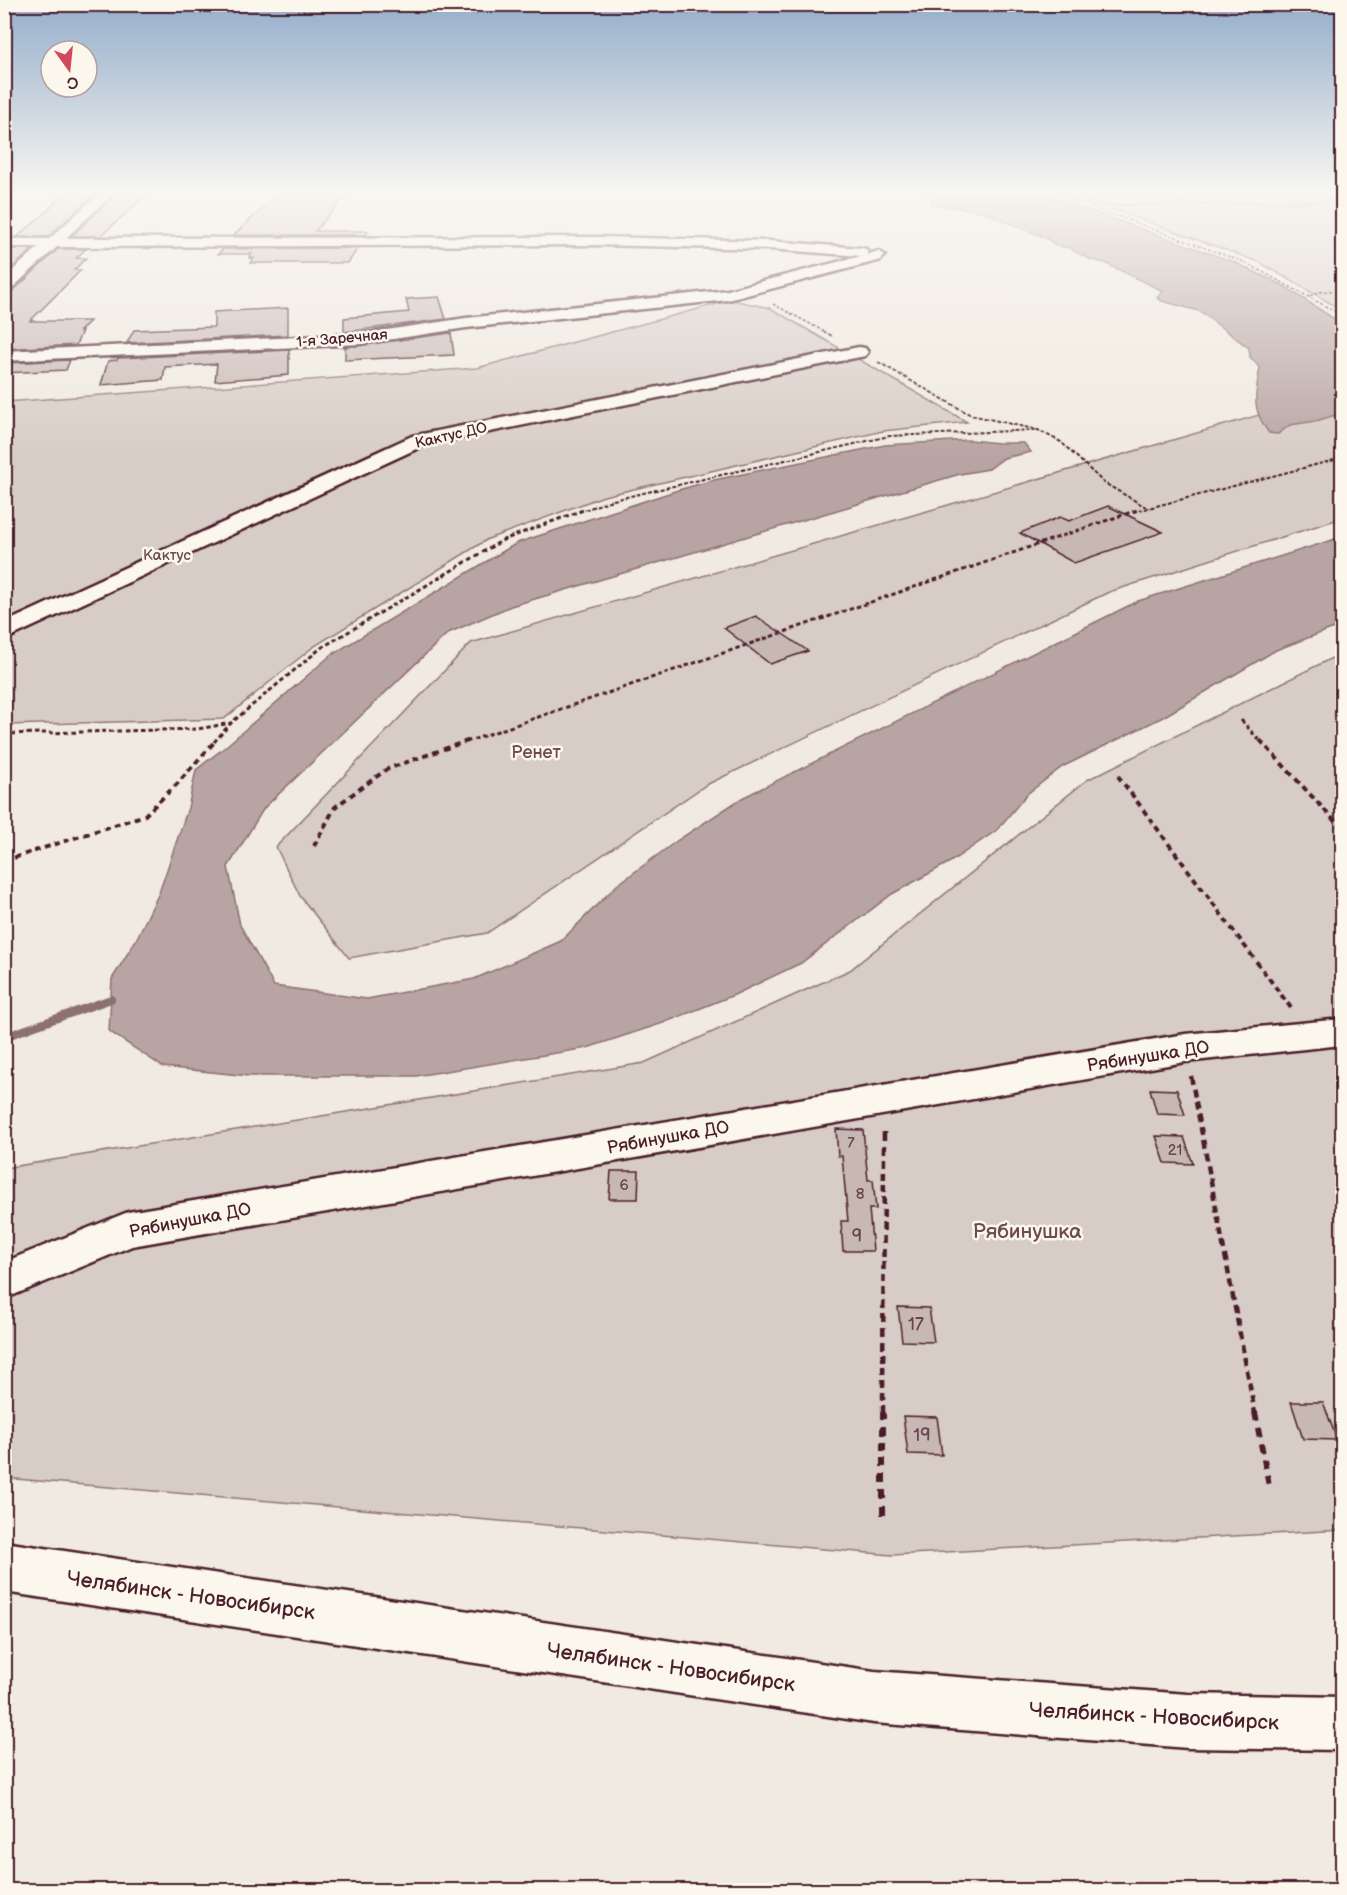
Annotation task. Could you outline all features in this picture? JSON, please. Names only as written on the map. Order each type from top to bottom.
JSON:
[{"type":"main road","name":"1-я Заречная","points":[[4,356],[360,339],[466,323],[728,295],[788,279]]},
{"type":"main road","name":"Кактус ДО","points":[[4,633],[419,440],[860,352]]},
{"type":"main road","name":"Рябинушка ДО","points":[[4,1281],[128,1229],[1185,1048],[1327,1034]]},
{"type":"main road","name":"Челябинск - Новосибирск","points":[[4,1568],[874,1697],[1188,1721],[1342,1724]]},
{"type":"path","points":[[1277,279],[1342,315]]},
{"type":"path","points":[[1309,296],[1318,292],[1342,290]]},
{"type":"path","points":[[728,295],[778,306],[971,415],[1038,429],[1061,442],[1104,483],[1147,507]]},
{"type":"path","points":[[4,861],[145,815],[177,784],[231,723],[321,648],[503,540],[609,501],[888,436],[1038,429]]},
{"type":"path","points":[[314,846],[335,807],[387,769],[1147,507],[1342,458]]},
{"type":"path","points":[[1241,720],[1342,829]]},
{"type":"path","points":[[4,734],[198,729],[231,723]]},
{"type":"path","points":[[1119,776],[1327,1034]]},
{"type":"path","points":[[1185,1048],[1269,1486]]},
{"type":"path","points":[[880,1101],[885,1136],[883,1515]]},
{"type":"green space","points":[[1289,279],[1342,279],[1342,310]]},
{"type":"green space","name":"Кактус","points":[[732,300],[770,308],[967,422],[883,431],[604,496],[488,539],[313,647],[224,719],[5,725],[5,402],[477,368]]},
{"type":"green space","name":"Ренет","points":[[1342,391],[1342,518],[1109,592],[706,785],[487,933],[349,958],[300,896],[276,847],[471,643]]},
{"type":"green space","name":"Рябинушка","points":[[1342,653],[1342,1530],[892,1555],[5,1478],[5,1168],[644,1063],[850,970],[1087,780]]},
{"type":"shaded area","points":[[1139,279],[1270,279],[1342,324],[1342,413],[1316,421],[1290,425],[1278,434],[1269,433],[1257,409],[1256,395],[1260,368],[1250,357],[1249,348],[1199,311],[1157,298],[1163,291]]},
{"type":"shaded area","points":[[970,440],[1024,443],[1031,452],[1004,458],[989,469],[960,474],[511,606],[448,633],[264,808],[228,867],[240,925],[274,986],[367,999],[474,979],[561,941],[617,885],[678,840],[742,798],[1138,601],[1342,537],[1342,625],[1276,650],[1163,717],[1062,767],[1027,794],[997,830],[950,862],[892,894],[801,963],[734,995],[663,1023],[587,1048],[416,1076],[249,1076],[163,1067],[109,1031],[112,979],[136,940],[159,893],[188,808],[196,770],[331,655],[517,543],[714,480],[885,445]]},
{"type":"building","points":[[25,279],[72,279],[30,321],[90,321],[79,332],[82,331],[76,345],[4,349],[4,294],[12,292]]},
{"type":"building","points":[[439,297],[446,319],[344,332],[344,318],[409,312],[406,299]]},
{"type":"building","points":[[288,308],[288,335],[127,343],[134,330],[214,327],[214,312]]},
{"type":"building","points":[[451,333],[454,355],[345,360],[345,347]]},
{"type":"building","points":[[289,350],[289,375],[215,381],[217,364],[165,367],[163,380],[101,385],[108,361],[118,358]]},
{"type":"building","points":[[70,360],[66,370],[4,373],[4,363]]},
{"type":"building","points":[[1108,506],[1163,532],[1074,563],[1020,533],[1060,517],[1069,521]]},
{"type":"building","points":[[756,616],[808,651],[770,664],[724,628]]},
{"type":"building","points":[[1150,1089],[1177,1090],[1185,1115],[1157,1114]]},
{"type":"building","points":[[836,1129],[863,1130],[868,1180],[873,1180],[876,1209],[869,1209],[873,1251],[843,1251],[841,1221],[848,1221],[842,1156],[838,1156]]},
{"type":"building","points":[[1156,1136],[1184,1137],[1193,1164],[1165,1163]]},
{"type":"building","points":[[611,1171],[639,1171],[638,1199],[609,1199]]},
{"type":"building","points":[[898,1307],[929,1308],[934,1342],[902,1341]]},
{"type":"building","points":[[1291,1402],[1323,1402],[1337,1440],[1303,1439]]},
{"type":"building","points":[[903,1416],[937,1417],[942,1455],[908,1454]]},
{"type":"waterway","points":[[8,1036],[111,999]]},
{"type":"waterway","points":[[4,1038],[8,1036]]}]
